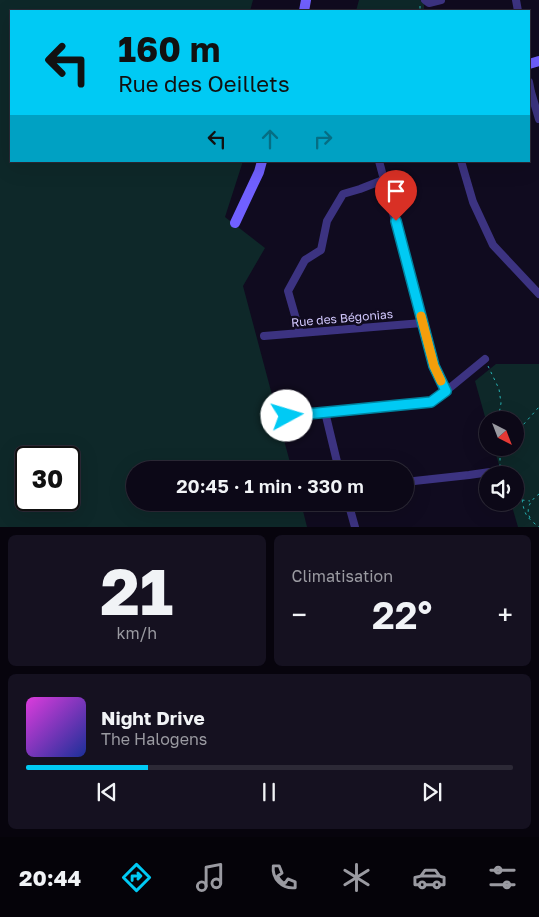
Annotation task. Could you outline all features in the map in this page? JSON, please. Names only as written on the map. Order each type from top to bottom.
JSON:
[{"type":"street","points":[[425,0],[429,3],[440,0]]},
{"type":"street","points":[[530,87],[539,118]]},
{"type":"street","points":[[235,223],[259,172],[262,162]]},
{"type":"street","points":[[379,162],[434,366],[446,391]]},
{"type":"street","points":[[461,162],[473,202],[493,245],[539,294]]},
{"type":"street","points":[[300,333],[288,291],[305,260],[321,250],[327,221],[343,194],[383,180]]},
{"type":"street","name":"Rue des Bégonias","points":[[264,336],[422,323]]},
{"type":"street","points":[[287,416],[431,402],[485,358]]},
{"type":"street","points":[[325,412],[337,461]]},
{"type":"street","points":[[414,481],[479,474]]},
{"type":"street","points":[[351,511],[355,527]]},
{"type":"path","points":[[485,358],[499,389],[501,403],[500,411]]},
{"type":"path","points":[[524,424],[539,407]]},
{"type":"path","points":[[531,520],[528,510],[531,501],[539,494]]},
{"type":"path","points":[[524,500],[531,501]]},
{"type":"path","points":[[524,509],[525,513],[539,527]]},
{"type":"path","points":[[528,510],[533,510]]},
{"type":"green space","points":[[0,0],[253,0],[250,10],[10,10],[10,162],[243,162],[225,217],[265,248],[243,286],[290,461],[126,461],[126,511],[303,511],[307,527],[0,527]]},
{"type":"green space","points":[[359,0],[420,0],[424,4],[424,10],[356,10]]},
{"type":"green space","points":[[496,364],[539,364],[539,527],[518,527],[513,511],[524,511],[524,466],[499,466],[496,456],[524,456],[524,411],[483,411],[475,381]]},
{"type":"slow traffic","points":[[421,316],[434,366],[441,381]]},
{"type":"route","points":[[287,416],[431,402],[446,391],[434,366],[396,221]]}]
